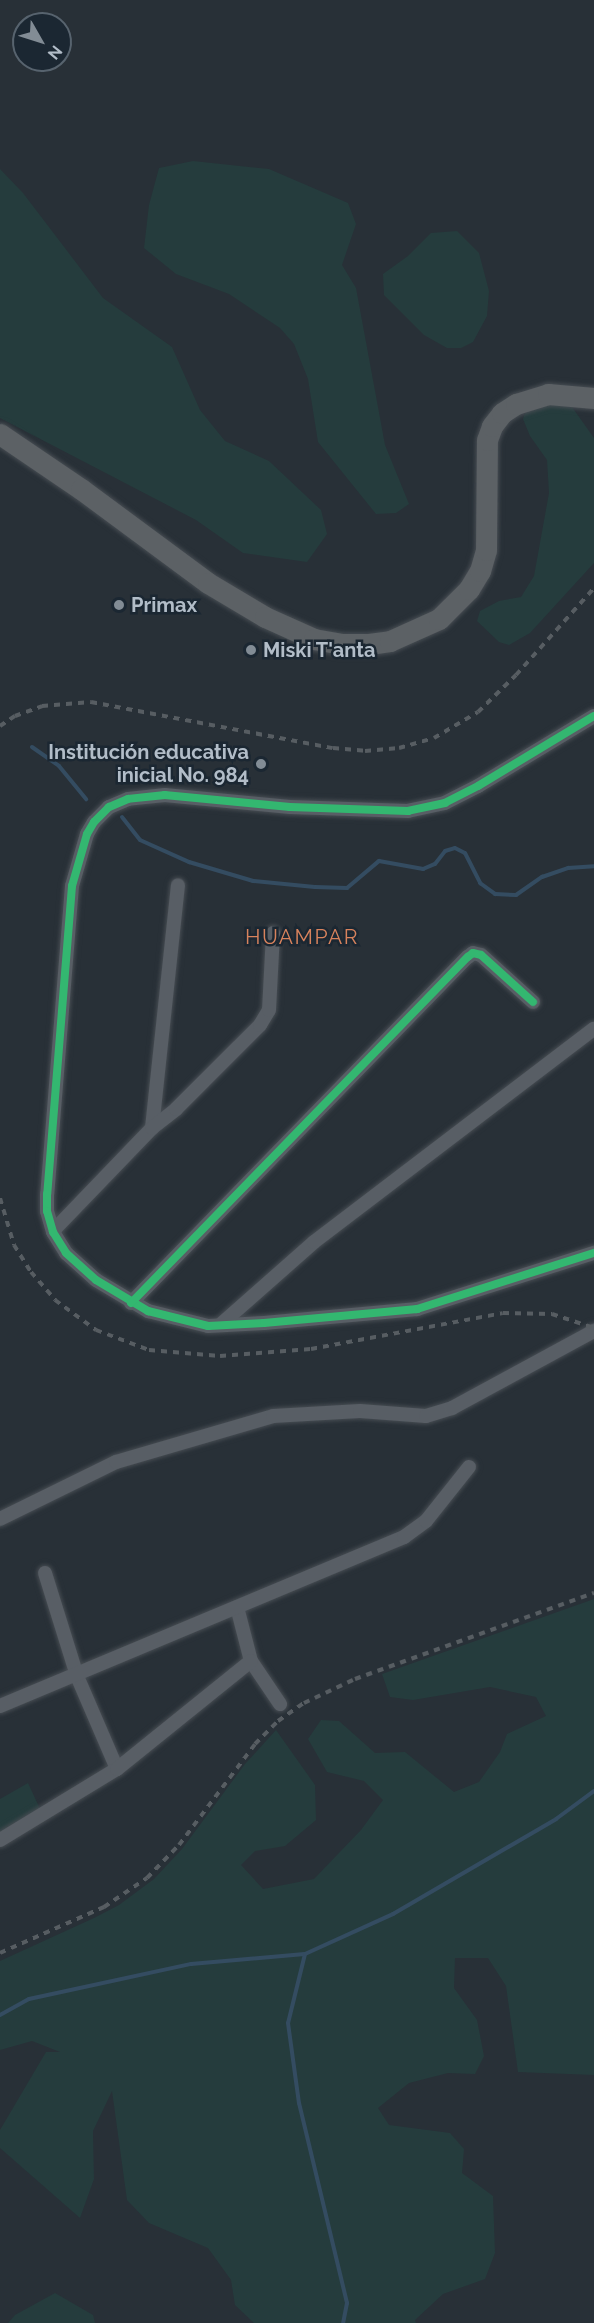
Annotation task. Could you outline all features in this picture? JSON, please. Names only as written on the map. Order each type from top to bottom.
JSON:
[{"type":"highway","points":[[0,434],[81,489],[208,583],[265,617],[314,639],[343,644],[369,644],[390,641],[440,618],[469,589],[480,571],[486,549],[486,440],[502,413],[516,404],[548,394],[594,398]]},
{"type":"street","points":[[594,716],[478,786],[445,803],[408,811],[290,807],[165,795],[128,800],[109,807],[94,822],[87,834],[72,886],[47,1194],[47,1211],[53,1231],[66,1253],[96,1280],[131,1303],[170,1318],[220,1325],[417,1309],[531,1275],[594,1253]]},
{"type":"street","points":[[152,1128],[178,885]]},
{"type":"street","points":[[53,1231],[152,1128],[176,1108],[260,1025],[269,1010],[273,933]]},
{"type":"street","points":[[131,1303],[473,953],[481,955],[533,1002]]},
{"type":"street","points":[[220,1325],[314,1242],[594,1029]]},
{"type":"street","points":[[0,1519],[116,1462],[273,1416],[360,1411],[426,1416],[452,1408],[594,1331]]},
{"type":"street","points":[[0,1706],[77,1676],[404,1537],[426,1521],[469,1467]]},
{"type":"street","points":[[45,1573],[77,1676],[117,1769]]},
{"type":"street","points":[[237,1607],[251,1661],[280,1704]]},
{"type":"street","points":[[0,1840],[117,1769],[251,1661]]},
{"type":"green space","points":[[193,161],[269,169],[348,203],[356,224],[342,265],[356,288],[385,445],[409,504],[396,513],[376,514],[318,442],[308,379],[294,344],[280,328],[229,294],[176,274],[144,248],[149,205],[159,168]]},
{"type":"green space","points":[[0,169],[23,193],[103,298],[172,347],[200,410],[225,441],[269,461],[321,510],[327,534],[307,562],[243,553],[196,520],[0,418]]},
{"type":"green space","points":[[457,231],[479,253],[489,291],[487,316],[473,342],[461,348],[447,348],[424,335],[384,295],[383,274],[408,256],[431,233]]},
{"type":"green space","points":[[539,399],[572,407],[594,438],[594,563],[530,633],[509,645],[499,642],[477,621],[480,611],[499,601],[521,597],[534,576],[549,493],[547,460],[530,436],[523,419],[529,403]]},
{"type":"green space","points":[[594,1599],[594,2075],[518,2072],[506,1986],[488,1958],[455,1958],[454,1988],[477,2020],[484,2056],[475,2074],[448,2073],[409,2083],[378,2108],[389,2125],[450,2133],[464,2149],[462,2173],[493,2196],[495,2253],[485,2279],[443,2294],[415,2320],[416,2323],[254,2323],[235,2305],[231,2280],[208,2248],[149,2223],[127,2200],[112,2091],[93,2131],[94,2179],[80,2218],[0,2148],[0,2130],[46,2052],[60,2052],[32,2041],[0,2050],[0,1961],[119,1905],[154,1879],[182,1849],[245,1764],[276,1730],[315,1785],[316,1820],[285,1846],[255,1851],[241,1865],[263,1889],[314,1879],[361,1830],[383,1800],[364,1781],[327,1772],[308,1739],[321,1720],[339,1721],[375,1753],[405,1752],[454,1792],[479,1782],[500,1752],[507,1734],[546,1716],[536,1697],[490,1687],[413,1700],[390,1697],[382,1674]]},
{"type":"green space","points":[[28,1783],[40,1809],[0,1832],[0,1799]]},
{"type":"green space","points":[[55,2293],[93,2315],[95,2323],[8,2323],[15,2315]]},
{"type":"waterway","points":[[32,747],[59,766],[86,799]]},
{"type":"waterway","points":[[122,817],[140,840],[189,862],[253,881],[347,888],[379,861],[423,869],[435,864],[445,851],[455,848],[465,853],[480,883],[495,894],[516,895],[542,877],[568,868],[594,866]]},
{"type":"waterway","points":[[0,2015],[29,1999],[191,1964],[305,1954],[393,1914],[556,1819],[594,1791]]},
{"type":"waterway","points":[[305,1954],[288,2023],[299,2103],[347,2303],[343,2323]]},
{"type":"railway","points":[[0,726],[15,716],[42,706],[91,702],[333,748],[365,751],[399,748],[434,738],[478,712],[516,675],[594,588]]},
{"type":"railway","points":[[0,1198],[14,1245],[31,1272],[55,1300],[96,1330],[149,1350],[220,1356],[311,1349],[503,1313],[552,1314],[594,1328]]},
{"type":"railway","points":[[0,1953],[104,1907],[147,1878],[179,1845],[255,1744],[278,1721],[304,1703],[355,1679],[594,1593]]},
{"type":"cycle path","points":[[594,716],[478,786],[445,803],[408,811],[290,807],[165,795],[128,799],[109,807],[94,822],[87,834],[72,886],[47,1194],[47,1211],[53,1232],[66,1253],[96,1280],[148,1311],[208,1326],[417,1309],[594,1253]]},
{"type":"cycle path","points":[[131,1303],[473,953],[481,955],[533,1002]]},
{"type":"place","name":"Primax","points":[[119,605]]},
{"type":"place","name":"Miski T'anta","points":[[251,650]]},
{"type":"place","name":"Institución educativa inicial No. 984","points":[[261,764]]},
{"type":"district","name":"HUAMPAR","points":[[302,937]]}]
